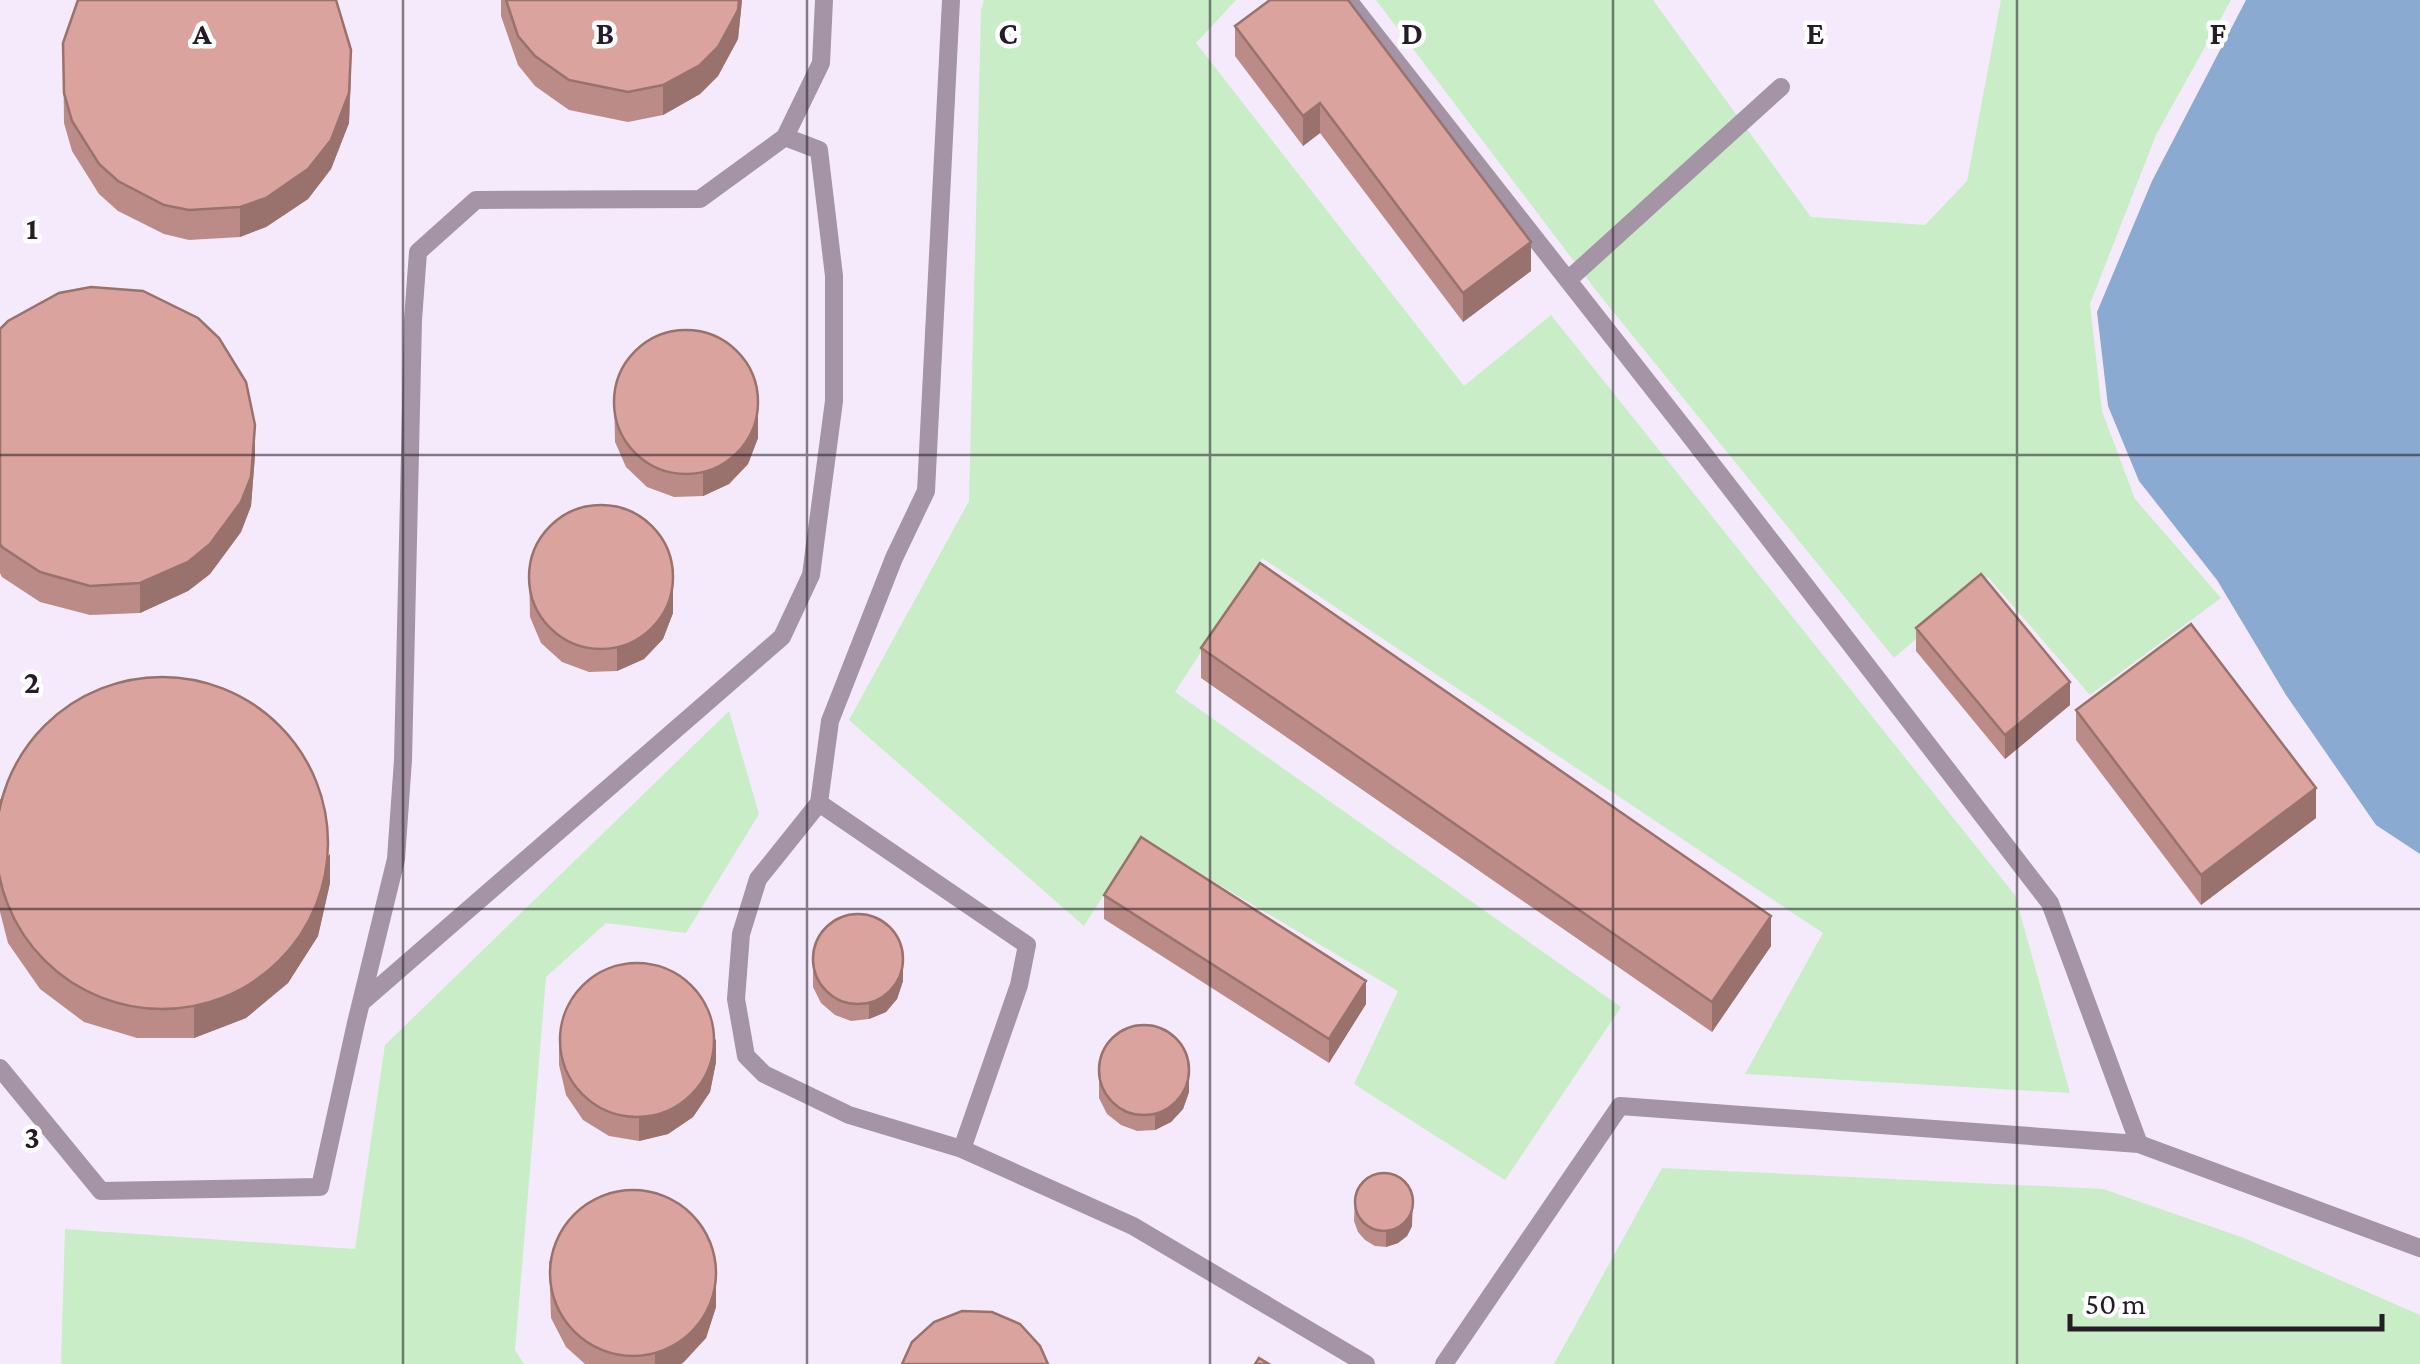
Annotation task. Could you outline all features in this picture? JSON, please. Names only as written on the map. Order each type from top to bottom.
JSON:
[{"type":"lane","points":[[0,1068],[101,1191],[320,1187],[396,859],[403,760],[418,252],[476,200],[700,199],[785,137],[821,62],[824,0]]},
{"type":"lane","points":[[951,0],[926,490],[894,558],[830,721],[819,804],[758,878],[741,934],[736,999],[746,1056],[764,1074],[849,1115],[962,1149],[1133,1226],[1366,1364]]},
{"type":"lane","points":[[1348,0],[2050,903],[2138,1144]]},
{"type":"lane","points":[[1568,280],[1780,87]]},
{"type":"lane","points":[[362,1003],[782,637],[811,575],[834,401],[834,276],[819,150],[785,137]]},
{"type":"lane","points":[[819,804],[1027,945],[1019,985],[962,1149]]},
{"type":"lane","points":[[1444,1364],[1620,1106],[2138,1144],[2420,1248]]},
{"type":"green space","points":[[984,0],[1236,0],[1196,43],[1464,386],[1551,315],[2015,895],[2070,1093],[1745,1074],[1823,933],[1262,558],[1175,692],[1621,1007],[1505,1180],[1354,1084],[1398,991],[1140,838],[1084,926],[849,720],[969,501]]},
{"type":"green space","points":[[1376,0],[1653,0],[1811,217],[1925,225],[1967,181],[2001,0],[2231,0],[2156,135],[2090,304],[2102,411],[2135,499],[2221,598],[2090,695],[1988,577],[1894,658],[1598,293]]},
{"type":"green space","points":[[729,711],[759,814],[686,933],[606,923],[546,977],[515,1350],[524,1364],[61,1364],[65,1229],[355,1249],[385,1045]]},
{"type":"green space","points":[[1662,1168],[2103,1189],[2244,1238],[2420,1315],[2420,1364],[1554,1364]]},
{"type":"water","points":[[2246,0],[2420,0],[2420,854],[2376,825],[2286,695],[2217,580],[2139,481],[2108,406],[2097,312],[2152,181]]},
{"type":"building","points":[[78,0],[336,0],[351,50],[349,93],[331,140],[308,169],[266,198],[240,207],[189,210],[164,205],[118,181],[99,164],[72,121],[64,93],[63,43]]},
{"type":"building","points":[[506,0],[739,0],[738,10],[718,47],[700,65],[663,85],[628,92],[569,80],[535,56],[518,36]]},
{"type":"building","points":[[1270,0],[1348,0],[1531,242],[1463,293],[1320,103],[1303,116],[1235,26]]},
{"type":"building","points":[[91,287],[143,291],[198,318],[219,338],[246,382],[255,425],[251,477],[241,502],[210,544],[188,562],[140,583],[90,586],[40,572],[0,544],[0,329],[59,293]]},
{"type":"building","points":[[686,330],[714,335],[737,351],[753,374],[758,402],[753,430],[737,453],[714,469],[686,474],[658,469],[635,453],[619,430],[614,402],[619,374],[635,351],[658,335]]},
{"type":"building","points":[[601,505],[629,511],[652,526],[667,549],[673,577],[667,605],[652,628],[629,643],[601,649],[573,643],[550,628],[535,605],[529,577],[535,549],[550,526],[573,511]]},
{"type":"building","points":[[1260,563],[1771,916],[1712,1002],[1201,648]]},
{"type":"building","points":[[1981,574],[2070,682],[2005,735],[1916,628]]},
{"type":"building","points":[[2191,624],[2316,788],[2201,875],[2076,710]]},
{"type":"building","points":[[162,677],[226,689],[280,725],[316,779],[328,843],[316,907],[280,961],[226,997],[162,1009],[98,997],[44,961],[8,907],[-4,843],[8,779],[44,725],[98,689]]},
{"type":"building","points":[[1141,837],[1366,981],[1329,1039],[1104,895]]},
{"type":"building","points":[[858,914],[875,917],[890,927],[900,942],[900,976],[890,991],[875,1001],[858,1004],[841,1001],[826,991],[816,976],[813,959],[816,942],[826,927],[841,917]]},
{"type":"building","points":[[637,963],[666,969],[691,986],[708,1011],[714,1040],[708,1069],[691,1094],[666,1111],[637,1117],[608,1111],[583,1094],[566,1069],[560,1040],[566,1011],[583,986],[608,969]]},
{"type":"building","points":[[1144,1025],[1161,1028],[1176,1038],[1186,1053],[1186,1087],[1176,1102],[1161,1112],[1144,1115],[1127,1112],[1112,1102],[1102,1087],[1099,1070],[1102,1053],[1112,1038],[1127,1028]]},
{"type":"building","points":[[1384,1173],[1405,1181],[1413,1202],[1405,1223],[1384,1231],[1363,1223],[1355,1202],[1363,1181]]},
{"type":"building","points":[[633,1190],[665,1196],[692,1214],[710,1241],[716,1273],[710,1305],[692,1332],[665,1350],[633,1356],[601,1350],[574,1332],[556,1305],[550,1273],[556,1241],[574,1214],[601,1196]]},
{"type":"building","points":[[962,1311],[992,1312],[1020,1324],[1040,1346],[1048,1364],[902,1364],[912,1342],[934,1322]]}]
